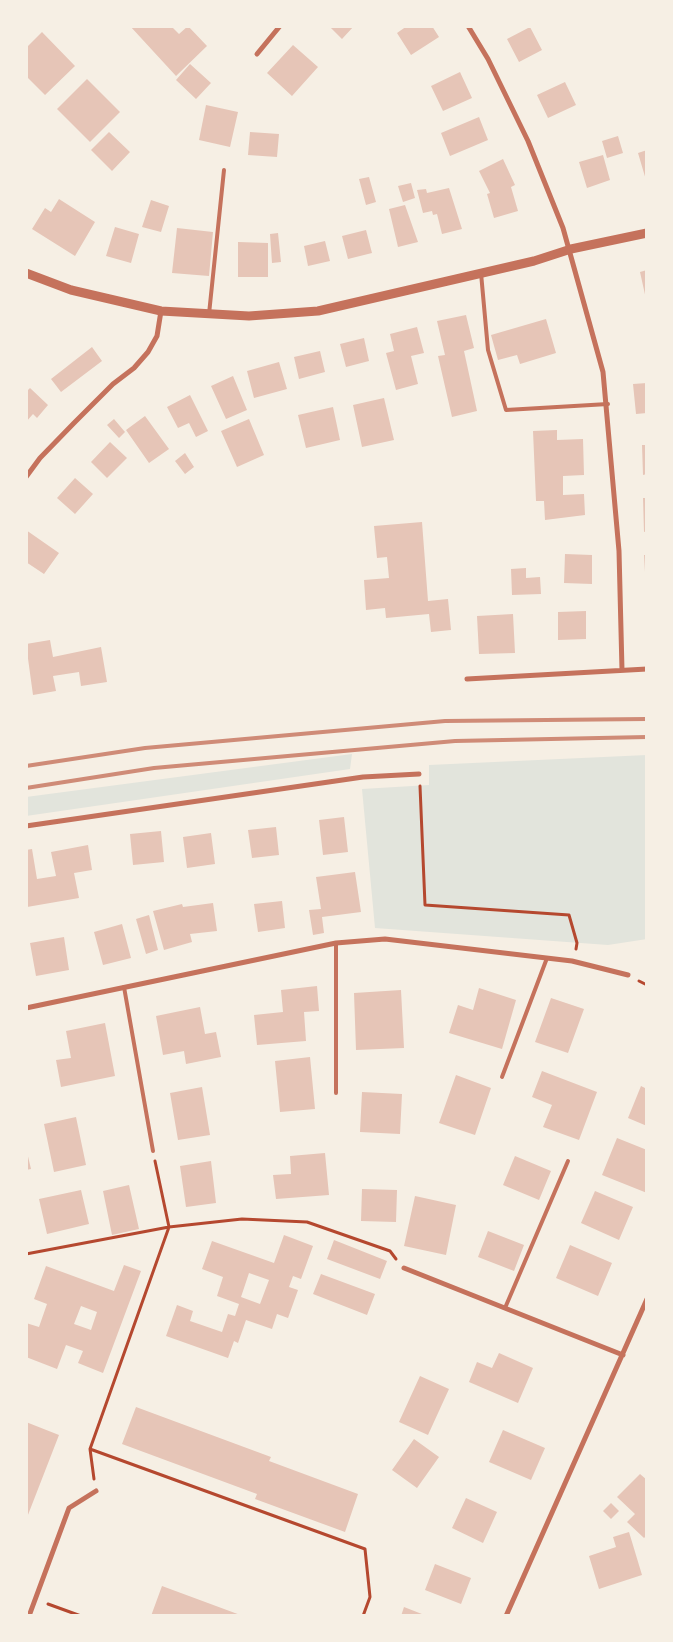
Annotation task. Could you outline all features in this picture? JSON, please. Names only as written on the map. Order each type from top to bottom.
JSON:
[{"type":"street","points":[[257,54],[280,26]]},
{"type":"street","points":[[468,26],[488,59],[528,141],[571,249],[604,372],[619,552],[622,670]]},
{"type":"street","points":[[26,273],[71,290],[161,312],[249,316],[318,311],[481,274],[534,261],[571,249],[647,233]]},
{"type":"street","points":[[26,477],[40,458],[74,423],[113,384],[134,368],[148,352],[157,336],[161,312]]},
{"type":"street","points":[[467,679],[647,669]]},
{"type":"street","points":[[26,826],[363,777],[419,774]]},
{"type":"street","points":[[26,1008],[336,943],[385,939],[547,958],[572,962],[628,976]]},
{"type":"street","points":[[404,1268],[623,1355]]},
{"type":"street","points":[[506,1616],[647,1299]]},
{"type":"street","points":[[29,1616],[69,1508],[96,1491]]},
{"type":"lane","points":[[209,314],[224,170]]},
{"type":"lane","points":[[481,274],[488,350],[506,410],[608,404]]},
{"type":"lane","points":[[336,943],[336,1093]]},
{"type":"lane","points":[[502,1077],[547,958]]},
{"type":"lane","points":[[124,987],[153,1151]]},
{"type":"lane","points":[[505,1308],[568,1161]]},
{"type":"path","points":[[419,774],[425,905],[569,915],[577,943]]},
{"type":"path","points":[[96,1491],[90,1449],[169,1227],[153,1151]]},
{"type":"path","points":[[27,1255],[169,1227],[242,1218],[307,1222],[390,1251],[404,1268]]},
{"type":"path","points":[[90,1449],[365,1549],[370,1596],[363,1616]]},
{"type":"path","points":[[35,1599],[81,1616]]},
{"type":"shaded area","points":[[352,754],[350,769],[26,816],[26,797]]},
{"type":"shaded area","points":[[647,755],[647,939],[608,945],[375,928],[362,789],[429,785],[429,765]]},
{"type":"building","points":[[130,26],[171,26],[179,34],[188,26],[207,46],[176,76]]},
{"type":"building","points":[[329,26],[354,26],[342,39]]},
{"type":"building","points":[[407,26],[432,26],[439,37],[411,55],[397,33]]},
{"type":"building","points":[[530,27],[542,50],[519,62],[507,39]]},
{"type":"building","points":[[42,32],[75,66],[45,95],[26,76],[26,48]]},
{"type":"building","points":[[293,45],[318,67],[292,96],[267,73]]},
{"type":"building","points":[[190,64],[211,83],[196,99],[176,80]]},
{"type":"building","points":[[460,72],[472,98],[443,111],[431,86]]},
{"type":"building","points":[[87,79],[120,112],[90,142],[57,109]]},
{"type":"building","points":[[565,82],[576,105],[548,118],[537,95]]},
{"type":"building","points":[[206,105],[238,112],[230,147],[199,140]]},
{"type":"building","points":[[479,117],[488,140],[450,156],[441,133]]},
{"type":"building","points":[[109,132],[130,152],[112,171],[91,150]]},
{"type":"building","points":[[250,132],[279,134],[277,157],[248,155]]},
{"type":"building","points":[[618,136],[623,153],[607,158],[602,141]]},
{"type":"building","points":[[647,150],[647,180],[646,180],[638,153]]},
{"type":"building","points":[[603,155],[610,180],[587,188],[579,162]]},
{"type":"building","points":[[503,159],[515,185],[511,187],[518,211],[494,218],[487,194],[490,193],[479,171]]},
{"type":"building","points":[[369,177],[376,202],[366,205],[359,179]]},
{"type":"building","points":[[411,183],[415,198],[403,202],[398,186]]},
{"type":"building","points":[[449,188],[462,229],[442,234],[437,214],[433,215],[432,211],[423,213],[417,190],[426,189],[427,193]]},
{"type":"building","points":[[59,199],[95,222],[75,256],[32,229],[45,208],[51,212]]},
{"type":"building","points":[[151,200],[169,206],[161,232],[142,227]]},
{"type":"building","points":[[405,205],[418,242],[398,247],[389,209]]},
{"type":"building","points":[[115,227],[139,234],[131,263],[106,256]]},
{"type":"building","points":[[177,228],[213,232],[209,276],[172,273]]},
{"type":"building","points":[[366,230],[372,253],[348,259],[342,236]]},
{"type":"building","points":[[278,233],[281,262],[272,263],[270,234]]},
{"type":"building","points":[[325,241],[330,261],[308,266],[304,246]]},
{"type":"building","points":[[238,242],[268,243],[268,277],[238,277]]},
{"type":"building","points":[[647,270],[647,299],[646,299],[640,272]]},
{"type":"building","points":[[466,315],[474,348],[464,351],[477,411],[452,417],[438,356],[445,355],[437,321]]},
{"type":"building","points":[[546,319],[556,353],[520,364],[517,355],[498,360],[491,335]]},
{"type":"building","points":[[417,327],[424,353],[411,356],[418,384],[396,390],[386,353],[394,351],[390,334]]},
{"type":"building","points":[[364,338],[369,361],[346,367],[340,344]]},
{"type":"building","points":[[92,347],[102,361],[61,392],[51,379]]},
{"type":"building","points":[[320,351],[325,372],[299,379],[294,357]]},
{"type":"building","points":[[279,362],[287,389],[254,398],[247,371]]},
{"type":"building","points":[[233,376],[247,410],[226,419],[211,386]]},
{"type":"building","points":[[647,383],[647,413],[636,414],[633,384]]},
{"type":"building","points":[[30,388],[48,405],[37,418],[33,414],[26,422],[26,392]]},
{"type":"building","points":[[190,395],[208,431],[196,437],[189,423],[178,428],[167,407]]},
{"type":"building","points":[[384,398],[394,440],[362,447],[353,405]]},
{"type":"building","points":[[333,407],[340,440],[306,448],[298,415]]},
{"type":"building","points":[[145,416],[169,449],[149,463],[126,430]]},
{"type":"building","points":[[114,419],[125,432],[119,438],[107,425]]},
{"type":"building","points":[[249,419],[264,455],[237,467],[221,431]]},
{"type":"building","points":[[557,430],[557,440],[583,439],[584,475],[563,476],[563,495],[584,494],[585,515],[545,520],[544,501],[536,501],[533,431]]},
{"type":"building","points":[[110,442],[127,458],[107,478],[91,462]]},
{"type":"building","points":[[642,445],[647,445],[647,474],[643,475]]},
{"type":"building","points":[[185,453],[194,467],[185,474],[175,461]]},
{"type":"building","points":[[75,478],[93,494],[75,514],[57,498]]},
{"type":"building","points":[[643,498],[647,498],[647,531],[644,532]]},
{"type":"building","points":[[422,522],[428,601],[448,599],[451,630],[431,632],[429,614],[386,618],[385,608],[366,610],[364,580],[389,578],[387,557],[377,558],[374,526]]},
{"type":"building","points":[[26,530],[59,553],[44,574],[26,562]]},
{"type":"building","points":[[565,554],[592,555],[592,584],[564,583]]},
{"type":"building","points":[[644,555],[647,555],[647,572],[645,572]]},
{"type":"building","points":[[526,568],[526,578],[540,577],[541,594],[512,595],[511,569]]},
{"type":"building","points":[[586,611],[586,639],[558,640],[558,612]]},
{"type":"building","points":[[513,614],[515,653],[479,654],[477,616]]},
{"type":"building","points":[[50,640],[53,657],[101,647],[107,682],[81,686],[79,672],[53,676],[56,691],[33,695],[26,644]]},
{"type":"building","points":[[344,817],[348,852],[323,855],[319,820]]},
{"type":"building","points":[[276,827],[279,855],[252,858],[248,830]]},
{"type":"building","points":[[161,831],[164,862],[133,865],[130,834]]},
{"type":"building","points":[[211,833],[215,864],[187,868],[183,837]]},
{"type":"building","points":[[88,845],[92,870],[74,873],[79,898],[27,907],[26,850],[32,849],[37,879],[56,876],[51,852]]},
{"type":"building","points":[[355,872],[361,912],[322,917],[324,933],[313,935],[309,910],[321,909],[316,877]]},
{"type":"building","points":[[282,901],[285,928],[258,932],[254,904]]},
{"type":"building","points":[[213,903],[217,931],[190,934],[192,942],[164,950],[153,911],[182,904],[183,907]]},
{"type":"building","points":[[149,915],[158,950],[146,954],[136,919]]},
{"type":"building","points":[[122,924],[131,958],[103,965],[94,932]]},
{"type":"building","points":[[64,937],[69,970],[36,976],[30,943]]},
{"type":"building","points":[[317,986],[319,1011],[304,1012],[306,1041],[257,1045],[254,1015],[283,1012],[281,990]]},
{"type":"building","points":[[479,988],[516,1000],[502,1049],[449,1033],[458,1005],[473,1010]]},
{"type":"building","points":[[401,990],[404,1048],[356,1050],[354,993]]},
{"type":"building","points":[[551,998],[584,1009],[568,1053],[535,1042]]},
{"type":"building","points":[[200,1007],[205,1034],[216,1032],[221,1057],[186,1064],[184,1051],[163,1055],[156,1016]]},
{"type":"building","points":[[105,1023],[115,1076],[61,1087],[56,1060],[71,1058],[66,1031]]},
{"type":"building","points":[[310,1057],[315,1109],[280,1112],[275,1061]]},
{"type":"building","points":[[542,1071],[597,1092],[579,1140],[543,1127],[552,1105],[532,1097]]},
{"type":"building","points":[[456,1075],[491,1088],[475,1135],[439,1123]]},
{"type":"building","points":[[641,1086],[647,1089],[647,1126],[628,1118]]},
{"type":"building","points":[[202,1087],[210,1135],[178,1140],[170,1093]]},
{"type":"building","points":[[362,1092],[402,1094],[400,1134],[360,1132]]},
{"type":"building","points":[[76,1117],[86,1165],[54,1172],[44,1124]]},
{"type":"building","points":[[617,1138],[647,1150],[647,1193],[602,1175]]},
{"type":"building","points":[[26,1148],[31,1169],[26,1170]]},
{"type":"building","points":[[325,1153],[329,1195],[276,1199],[273,1175],[291,1174],[290,1156]]},
{"type":"building","points":[[515,1156],[551,1171],[539,1200],[503,1185]]},
{"type":"building","points":[[211,1161],[216,1203],[186,1207],[180,1166]]},
{"type":"building","points":[[129,1185],[139,1229],[112,1235],[103,1191]]},
{"type":"building","points":[[362,1189],[397,1190],[396,1222],[361,1221]]},
{"type":"building","points":[[81,1190],[89,1224],[47,1234],[39,1199]]},
{"type":"building","points":[[595,1191],[633,1207],[619,1240],[581,1223]]},
{"type":"building","points":[[415,1196],[456,1205],[446,1255],[404,1246]]},
{"type":"building","points":[[488,1231],[524,1245],[514,1271],[478,1257]]},
{"type":"building","points":[[284,1235],[313,1246],[301,1279],[293,1276],[289,1287],[298,1290],[288,1318],[277,1314],[272,1329],[246,1320],[238,1343],[234,1341],[228,1358],[166,1336],[177,1305],[193,1311],[190,1321],[222,1332],[228,1314],[235,1316],[239,1304],[217,1296],[223,1277],[202,1269],[212,1241],[274,1263]],"holes":[[[249,1273],[269,1280],[260,1304],[241,1297]]]},
{"type":"building","points":[[334,1240],[387,1261],[380,1279],[327,1259]]},
{"type":"building","points":[[570,1245],[612,1263],[598,1296],[556,1278]]},
{"type":"building","points":[[124,1265],[141,1271],[103,1373],[78,1363],[83,1351],[66,1345],[57,1369],[26,1357],[26,1323],[39,1327],[47,1304],[34,1299],[46,1266],[114,1291]],"holes":[[[81,1306],[97,1312],[91,1330],[74,1324]]]},
{"type":"building","points":[[321,1274],[375,1294],[367,1315],[313,1294]]},
{"type":"building","points":[[499,1353],[533,1368],[518,1403],[469,1382],[477,1362],[492,1368]]},
{"type":"building","points":[[420,1376],[449,1389],[428,1435],[399,1422]]},
{"type":"building","points":[[136,1407],[271,1457],[269,1461],[358,1494],[345,1532],[255,1499],[257,1494],[122,1444]]},
{"type":"building","points":[[26,1422],[59,1435],[26,1520]]},
{"type":"building","points":[[503,1430],[545,1448],[531,1480],[489,1462]]},
{"type":"building","points":[[414,1439],[439,1457],[417,1488],[392,1470]]},
{"type":"building","points":[[640,1474],[647,1480],[647,1535],[644,1538],[627,1522],[635,1514],[617,1497]]},
{"type":"building","points":[[466,1498],[497,1512],[483,1543],[452,1528]]},
{"type":"building","points":[[611,1503],[619,1511],[611,1519],[603,1511]]},
{"type":"building","points":[[629,1532],[642,1575],[599,1589],[589,1556],[616,1547],[613,1537]]},
{"type":"building","points":[[435,1564],[471,1578],[461,1604],[425,1590]]},
{"type":"building","points":[[162,1586],[243,1616],[151,1616]]},
{"type":"building","points":[[404,1607],[427,1616],[401,1616]]},
{"type":"railway","points":[[26,766],[145,748],[445,721],[647,719]]},
{"type":"railway","points":[[26,788],[154,768],[455,741],[647,737]]}]
